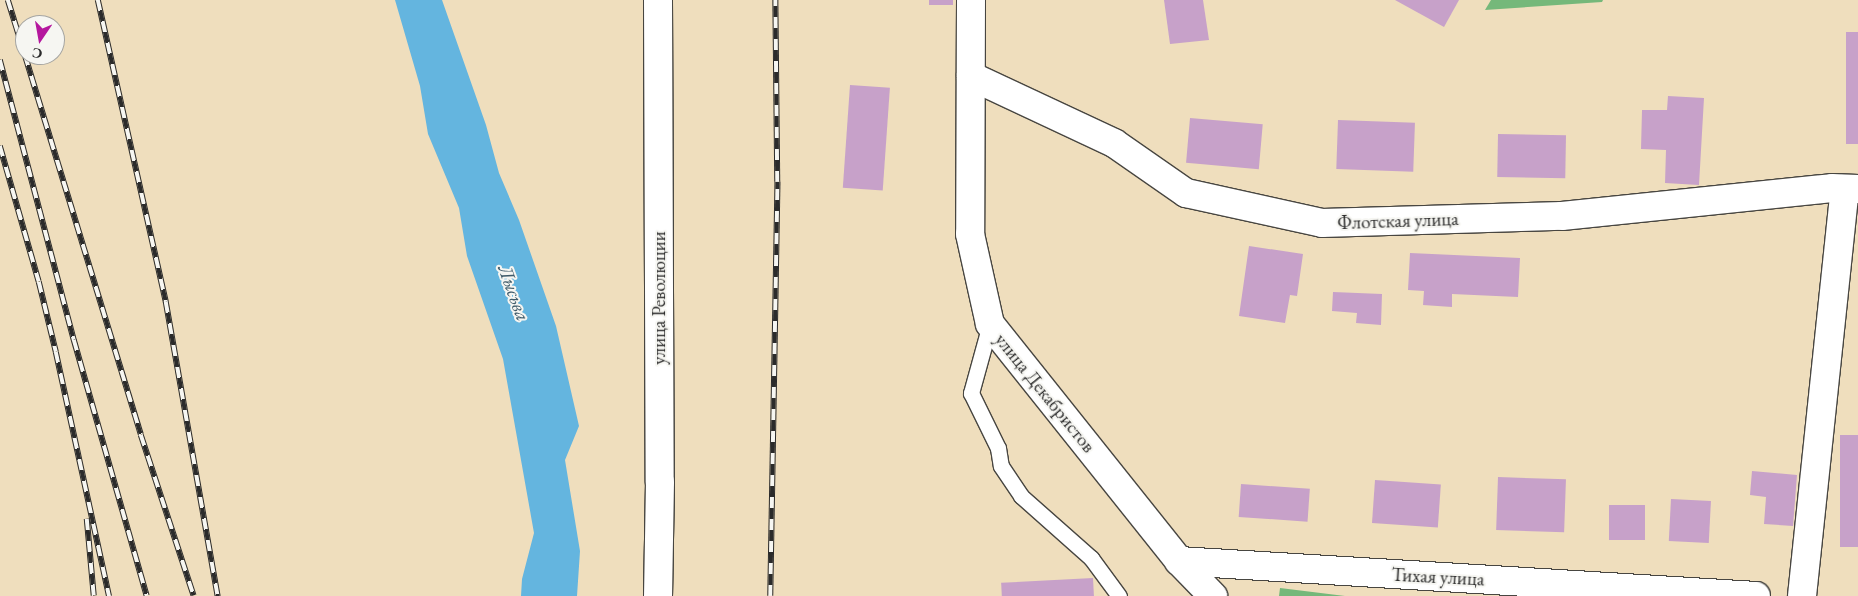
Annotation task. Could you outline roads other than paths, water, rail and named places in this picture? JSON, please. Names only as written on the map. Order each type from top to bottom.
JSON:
[{"type":"street","name":"улица Революции","points":[[658,0],[660,482],[658,596]]},
{"type":"street","name":"улица Декабристов","points":[[971,0],[970,234],[990,324],[1179,561],[1213,596]]},
{"type":"street","name":"Флотская улица","points":[[971,76],[1114,143],[1186,193],[1322,223],[1562,216],[1851,189]]},
{"type":"street","points":[[1802,596],[1851,189]]},
{"type":"street","name":"Тихая улица","points":[[1179,561],[1756,596]]},
{"type":"lane","points":[[990,324],[971,393],[998,448],[1001,466],[1021,496],[1091,558],[1119,596]]},
{"type":"water","name":"Лысьва","points":[[395,0],[442,0],[486,125],[499,173],[519,220],[556,326],[579,426],[565,460],[580,551],[577,596],[521,596],[522,579],[534,533],[503,359],[467,256],[459,208],[428,134],[420,86]]},
{"type":"railway","points":[[8,0],[15,23]]},
{"type":"railway","points":[[98,0],[166,302],[218,596]]},
{"type":"railway","points":[[770,596],[777,182],[775,0]]},
{"type":"railway","points":[[0,60],[74,340],[147,596]]},
{"type":"railway","points":[[28,65],[141,435],[194,596]]},
{"type":"railway","points":[[0,146],[39,282],[56,352],[109,596]]},
{"type":"railway","points":[[87,519],[94,596]]}]
